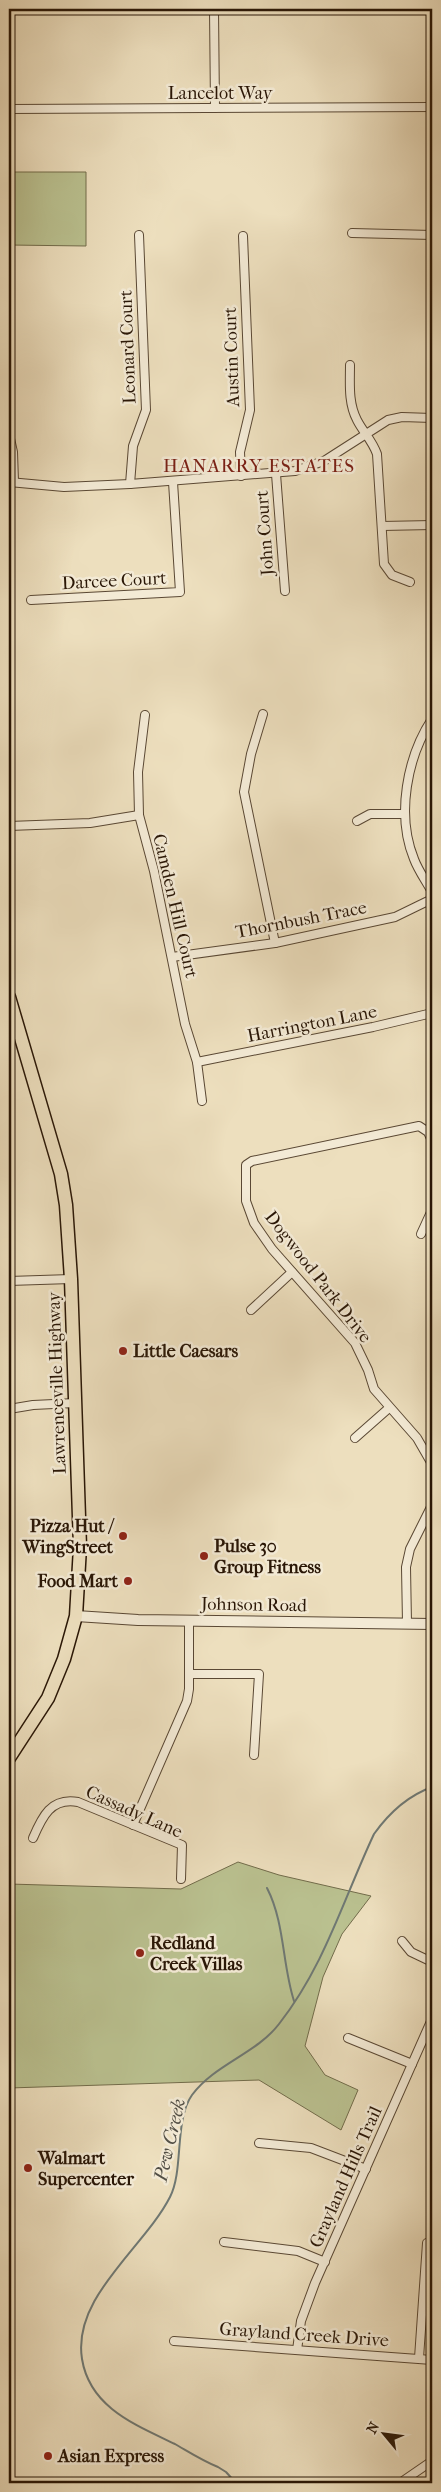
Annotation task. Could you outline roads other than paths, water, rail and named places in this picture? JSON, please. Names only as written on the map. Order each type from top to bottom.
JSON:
[{"type":"main road","name":"Lawrenceville Highway","points":[[9,997],[61,1174],[66,1205],[71,1279],[80,1547],[76,1616],[57,1678],[34,1720],[9,1758]]},
{"type":"street","points":[[214,9],[215,108]]},
{"type":"street","name":"Lancelot Way","points":[[9,109],[432,107]]},
{"type":"street","points":[[352,233],[432,235]]},
{"type":"street","name":"Leonard Court","points":[[130,484],[133,446],[146,410],[139,235]]},
{"type":"street","name":"Austin Court","points":[[241,476],[240,452],[250,410],[243,236]]},
{"type":"street","points":[[350,364],[352,406],[357,420],[366,432],[377,454],[384,564],[392,575],[410,582]]},
{"type":"street","points":[[9,434],[13,452],[11,482],[64,486],[130,484],[276,474],[310,467],[324,461],[366,432],[395,419],[432,418]]},
{"type":"street","name":"John Court","points":[[276,474],[284,591]]},
{"type":"street","name":"Darcee Court","points":[[31,600],[180,592],[173,482]]},
{"type":"street","points":[[382,526],[432,525]]},
{"type":"street","points":[[263,714],[251,754],[244,792],[275,943]]},
{"type":"street","name":"Camden Hill Court","points":[[145,715],[138,772],[139,815],[172,957],[185,1024],[197,1062],[202,1101]]},
{"type":"street","points":[[432,719],[415,751],[404,814],[413,858],[432,892]]},
{"type":"street","points":[[357,821],[370,814],[404,814]]},
{"type":"street","points":[[9,826],[90,823],[139,815]]},
{"type":"street","name":"Thornbush Trace","points":[[172,957],[275,943],[395,916],[432,899]]},
{"type":"street","name":"Harrington Lane","points":[[197,1062],[373,1027],[432,1013]]},
{"type":"street","name":"Dogwood Park Drive","points":[[432,1141],[428,1132],[419,1126],[259,1159],[246,1165],[246,1201],[254,1223],[292,1272],[355,1343],[368,1370],[374,1389],[417,1438],[432,1464]]},
{"type":"street","points":[[421,1234],[432,1210]]},
{"type":"street","points":[[251,1310],[292,1272]]},
{"type":"street","points":[[9,1281],[71,1279]]},
{"type":"street","points":[[9,1409],[32,1405],[75,1404]]},
{"type":"street","points":[[355,1438],[389,1408]]},
{"type":"street","points":[[407,1623],[406,1567],[410,1549],[432,1505]]},
{"type":"street","name":"Johnson Road","points":[[76,1616],[138,1620],[432,1624]]},
{"type":"street","points":[[134,1825],[187,1701],[189,1620]]},
{"type":"street","points":[[189,1674],[258,1674],[254,1755]]},
{"type":"street","name":"Cassady Lane","points":[[33,1838],[43,1814],[54,1805],[64,1802],[78,1802],[182,1845],[181,1880]]},
{"type":"street","points":[[402,1941],[412,1952],[432,1962]]},
{"type":"street","name":"Grayland Hills Trail","points":[[297,2350],[301,2321],[325,2262],[432,2019]]},
{"type":"street","points":[[348,2038],[412,2064]]},
{"type":"street","points":[[259,2142],[311,2148],[366,2169]]},
{"type":"street","points":[[224,2242],[298,2251],[325,2262]]},
{"type":"street","points":[[419,2358],[427,2243]]},
{"type":"street","name":"Grayland Creek Drive","points":[[174,2342],[432,2360]]},
{"type":"street","points":[[400,2483],[432,2461]]},
{"type":"waterway","name":"Pew Creek","points":[[236,2483],[226,2472],[218,2467],[131,2422],[105,2402],[94,2390],[87,2376],[82,2359],[82,2336],[88,2315],[99,2294],[112,2274],[158,2216],[170,2197],[177,2173],[183,2118],[186,2105],[192,2095],[212,2075],[259,2043],[279,2024],[309,1979],[332,1932],[374,1834],[399,1806],[414,1795],[432,1787]]},
{"type":"waterway","points":[[267,1888],[277,1915],[294,2001]]},
{"type":"place","name":"Little Caesars","points":[[123,1351]]},
{"type":"place","name":"Pizza Hut / WingStreet","points":[[123,1536]]},
{"type":"place","name":"Pulse 30 Group Fitness","points":[[204,1556]]},
{"type":"place","name":"Food Mart","points":[[128,1581]]},
{"type":"place","name":"Redland Creek Villas","points":[[140,1953]]},
{"type":"place","name":"Walmart Supercenter","points":[[28,2168]]},
{"type":"place","name":"Asian Express","points":[[48,2456]]},
{"type":"district","name":"HANARRY ESTATES","points":[[259,466]]}]
